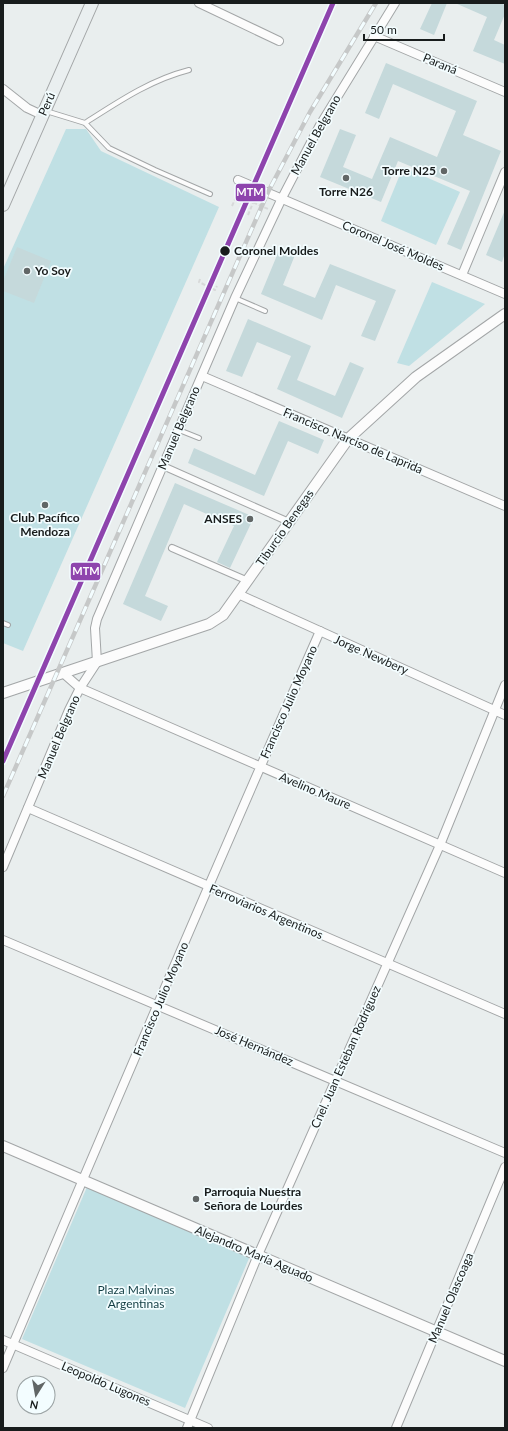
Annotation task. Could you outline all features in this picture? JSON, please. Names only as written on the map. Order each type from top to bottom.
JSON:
[{"type":"main road","name":"Perú","points":[[3,205],[92,3]]},
{"type":"street","points":[[199,3],[279,41]]},
{"type":"street","name":"Manuel Belgrano","points":[[3,867],[69,710],[80,688],[97,662],[95,628],[97,619],[235,298],[282,198],[320,125],[395,3]]},
{"type":"street","name":"Paraná","points":[[374,36],[505,92]]},
{"type":"street","points":[[3,89],[27,108],[43,113]]},
{"type":"street","points":[[462,275],[505,172]]},
{"type":"street","name":"Coronel José Moldes","points":[[238,180],[505,294]]},
{"type":"street","name":"Tiburcio Benegas","points":[[3,693],[210,624],[223,615],[348,439],[416,377],[505,314]]},
{"type":"street","name":"Francisco Narciso de Laprida","points":[[202,376],[505,506]]},
{"type":"street","points":[[163,466],[289,522]]},
{"type":"street","points":[[172,548],[248,581]]},
{"type":"street","name":"Jorge Newbery","points":[[238,594],[505,715]]},
{"type":"street","name":"Francisco Julio Moyano","points":[[3,1368],[208,887],[320,631]]},
{"type":"street","name":"Avelino Maure","points":[[63,672],[80,688],[505,873]]},
{"type":"street","name":"Cnel. Juan Esteban Rodríguez","points":[[188,1424],[258,1255],[440,845],[505,685]]},
{"type":"street","name":"Ferroviarios Argentinos","points":[[28,808],[505,1014]]},
{"type":"street","name":"José Hernández","points":[[3,940],[505,1153]]},
{"type":"street","name":"Alejandro María Aguado","points":[[3,1146],[505,1361]]},
{"type":"street","name":"Manuel Olascoaga","points":[[396,1428],[505,1167]]},
{"type":"street","name":"Leopoldo Lugones","points":[[3,1340],[188,1424],[208,1428]]},
{"type":"lane","points":[[85,123],[137,90],[172,74],[189,70]]},
{"type":"lane","points":[[43,113],[85,123],[109,148],[210,194]]},
{"type":"lane","points":[[235,298],[265,311]]},
{"type":"lane","points":[[179,430],[199,438]]},
{"type":"lane","points":[[3,623],[8,625]]},
{"type":"path","points":[[232,206],[237,195],[275,213]]},
{"type":"path","points":[[248,215],[253,203]]},
{"type":"path","points":[[200,279],[199,282],[215,290],[217,286]]},
{"type":"green space","name":"Club Pacífico Mendoza","points":[[66,129],[86,129],[101,151],[219,207],[23,651],[3,643],[3,269]]},
{"type":"green space","points":[[403,167],[460,192],[436,245],[381,221]]},
{"type":"green space","points":[[432,282],[485,304],[409,366],[397,363]]},
{"type":"green space","name":"Plaza Malvinas Argentinas","points":[[87,1187],[250,1256],[185,1408],[22,1339]]},
{"type":"building","points":[[432,3],[447,3],[434,35],[420,29]]},
{"type":"building","points":[[455,3],[500,3],[505,5],[505,14],[494,40],[505,45],[505,64],[473,51],[487,17]]},
{"type":"building","points":[[386,63],[477,101],[463,135],[501,151],[461,250],[447,244],[470,191],[398,161],[381,202],[320,177],[340,129],[356,135],[343,167],[372,179],[390,137],[437,157],[456,111],[393,84],[379,119],[365,113]]},
{"type":"building","points":[[505,210],[505,253],[502,262],[486,255]]},
{"type":"building","name":"Yo Soy","points":[[17,247],[51,261],[34,303],[3,291],[3,281]]},
{"type":"building","points":[[280,248],[295,255],[283,285],[315,298],[330,264],[396,290],[375,341],[361,336],[376,301],[336,285],[322,320],[261,294]]},
{"type":"building","points":[[248,319],[311,346],[297,380],[335,396],[350,362],[364,368],[342,418],[277,389],[291,356],[257,342],[242,377],[226,371]]},
{"type":"building","points":[[279,421],[324,440],[318,454],[288,441],[264,496],[188,463],[194,448],[255,475]]},
{"type":"building","points":[[175,483],[254,517],[230,568],[217,562],[234,526],[184,504],[145,596],[168,606],[161,621],[123,604]]},
{"type":"railway","points":[[3,796],[268,192],[310,112],[376,3]]},
{"type":"transit line","name":"MTM","points":[[3,761],[333,3]]},
{"type":"place","name":"Torre N25","points":[[444,171]]},
{"type":"place","name":"Torre N26","points":[[346,178]]},
{"type":"place","name":"Coronel Moldes","points":[[225,251]]},
{"type":"place","name":"Yo Soy","points":[[27,271]]},
{"type":"place","name":"Club Pacífico Mendoza","points":[[45,505]]},
{"type":"place","name":"ANSES","points":[[250,519]]},
{"type":"place","name":"Parroquia Nuestra Señora de Lourdes","points":[[196,1199]]}]
